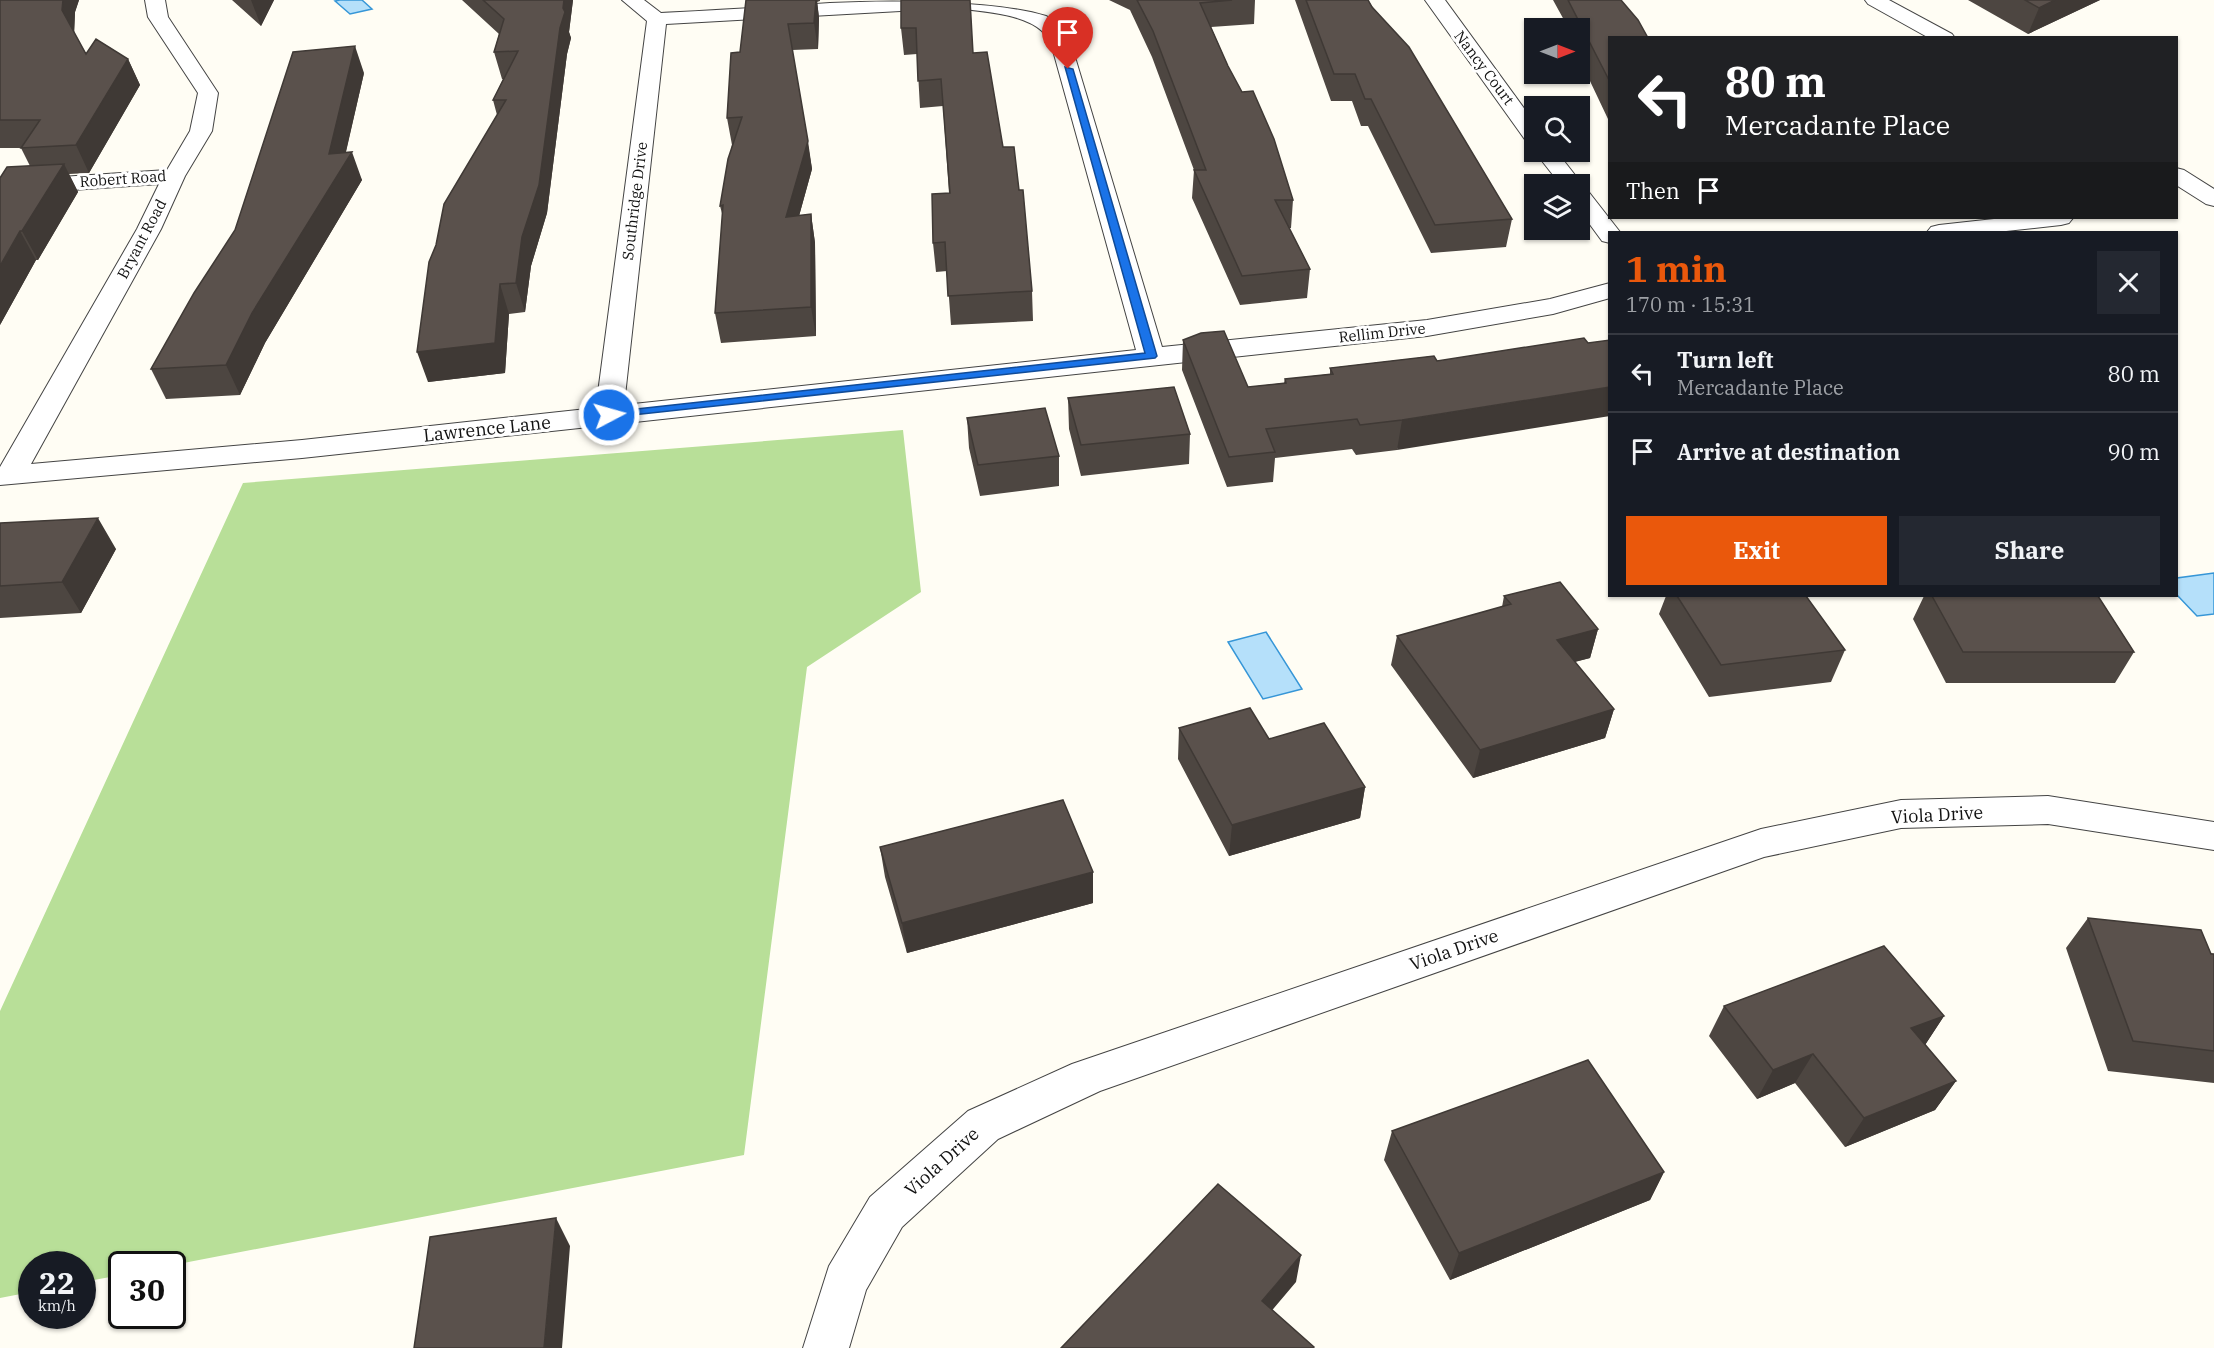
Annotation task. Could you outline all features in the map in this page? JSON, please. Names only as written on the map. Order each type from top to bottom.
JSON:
[{"type":"street","name":"Bryant Road","points":[[6,476],[149,229],[174,176],[201,131],[208,93],[158,17],[155,0]]},
{"type":"street","points":[[632,0],[657,19],[954,2],[1006,9],[1039,20],[1051,28],[1062,47],[1151,356]]},
{"type":"street","name":"Nancy Court","points":[[1436,0],[1524,122]]},
{"type":"street","points":[[1875,0],[1940,36]]},
{"type":"street","name":"Southridge Drive","points":[[609,415],[657,19]]},
{"type":"street","points":[[1554,162],[1563,174]]},
{"type":"street","name":"Robert Road","points":[[0,188],[174,176]]},
{"type":"street","points":[[2178,176],[2214,199]]},
{"type":"street","points":[[2178,203],[2214,199]]},
{"type":"street","points":[[1590,209],[1608,233]]},
{"type":"street","points":[[1948,231],[2052,219]]},
{"type":"street","name":"Rellim Drive","points":[[1151,356],[1427,328],[1552,306],[1608,291]]},
{"type":"street","name":"Lawrence Lane","points":[[6,476],[302,449],[1151,356]]},
{"type":"street","name":"Viola Drive","points":[[826,1348],[845,1282],[886,1212],[983,1125],[1087,1077],[1761,843],[1901,814],[2048,810],[2214,836]]},
{"type":"green space","points":[[903,430],[921,592],[807,667],[744,1155],[186,1262],[186,1251],[108,1251],[108,1277],[96,1280],[96,1251],[18,1251],[18,1295],[0,1298],[0,1011],[243,483]]},
{"type":"water","points":[[362,0],[372,9],[350,14],[335,1]]},
{"type":"water","points":[[2214,573],[2214,614],[2197,616],[2178,596],[2178,578]]},
{"type":"water","points":[[1266,632],[1302,689],[1263,699],[1228,642]]},
{"type":"building","points":[[0,0],[63,0],[62,10],[86,54],[96,39],[128,59],[76,145],[21,148],[40,120],[0,120]]},
{"type":"building","points":[[483,0],[564,0],[565,12],[560,28],[539,185],[522,237],[516,283],[500,284],[495,343],[417,352],[429,262],[436,245],[444,204],[506,100],[493,100],[518,51],[494,52],[504,19]]},
{"type":"building","points":[[746,0],[816,0],[814,23],[788,24],[808,141],[786,217],[811,214],[811,307],[715,313],[723,205],[720,206],[728,159],[742,117],[727,118],[731,53],[740,52]]},
{"type":"building","points":[[901,0],[970,0],[973,53],[987,52],[1003,147],[1014,147],[1019,190],[1023,190],[1032,291],[948,296],[945,242],[933,243],[932,194],[950,193],[941,79],[918,81],[916,28],[901,28]]},
{"type":"building","points":[[1137,0],[1232,0],[1200,3],[1242,92],[1253,91],[1274,139],[1293,200],[1275,200],[1310,269],[1242,276],[1194,170],[1206,170],[1153,31]]},
{"type":"building","points":[[1306,0],[1368,0],[1409,47],[1512,219],[1435,225],[1371,99],[1365,99],[1355,74],[1334,74]]},
{"type":"building","points":[[1568,0],[1621,0],[1638,20],[1647,36],[1608,36],[1608,78],[1590,43],[1590,18],[1577,18]]},
{"type":"building","points":[[2025,0],[2055,0],[2039,8]]},
{"type":"building","points":[[355,46],[329,154],[352,152],[252,313],[226,365],[151,369],[194,293],[235,230],[293,52]]},
{"type":"building","points":[[64,164],[0,266],[0,178],[7,167]]},
{"type":"building","points":[[1224,331],[1248,387],[1286,383],[1285,379],[1333,374],[1330,368],[1434,356],[1437,361],[1584,338],[1588,343],[1608,340],[1608,387],[1402,420],[1360,425],[1357,419],[1266,429],[1275,452],[1229,457],[1183,340],[1201,333]]},
{"type":"building","points":[[1174,387],[1190,434],[1081,445],[1068,398]]},
{"type":"building","points":[[1045,408],[1059,456],[978,465],[967,418]]},
{"type":"building","points":[[98,518],[62,582],[0,586],[0,523]]},
{"type":"building","points":[[1560,582],[1598,629],[1557,640],[1614,709],[1480,750],[1397,636],[1511,604],[1504,596]]},
{"type":"building","points":[[1678,597],[1807,597],[1845,650],[1721,665]]},
{"type":"building","points":[[1933,597],[2099,597],[2134,652],[1963,652]]},
{"type":"building","points":[[1250,708],[1269,739],[1324,723],[1365,787],[1232,825],[1179,728]]},
{"type":"building","points":[[1063,800],[1093,872],[902,923],[880,847]]},
{"type":"building","points":[[2088,918],[2201,930],[2211,954],[2214,954],[2214,1051],[2133,1041]]},
{"type":"building","points":[[1884,946],[1944,1016],[1911,1028],[1956,1081],[1864,1118],[1813,1054],[1773,1070],[1724,1006]]},
{"type":"building","points":[[1588,1060],[1664,1172],[1459,1253],[1392,1131]]},
{"type":"building","points":[[1218,1184],[1301,1255],[1262,1301],[1314,1347],[1061,1348]]},
{"type":"building","points":[[556,1218],[544,1348],[414,1348],[430,1237]]},
{"type":"route","points":[[609,415],[1151,356],[1068,69]]}]
